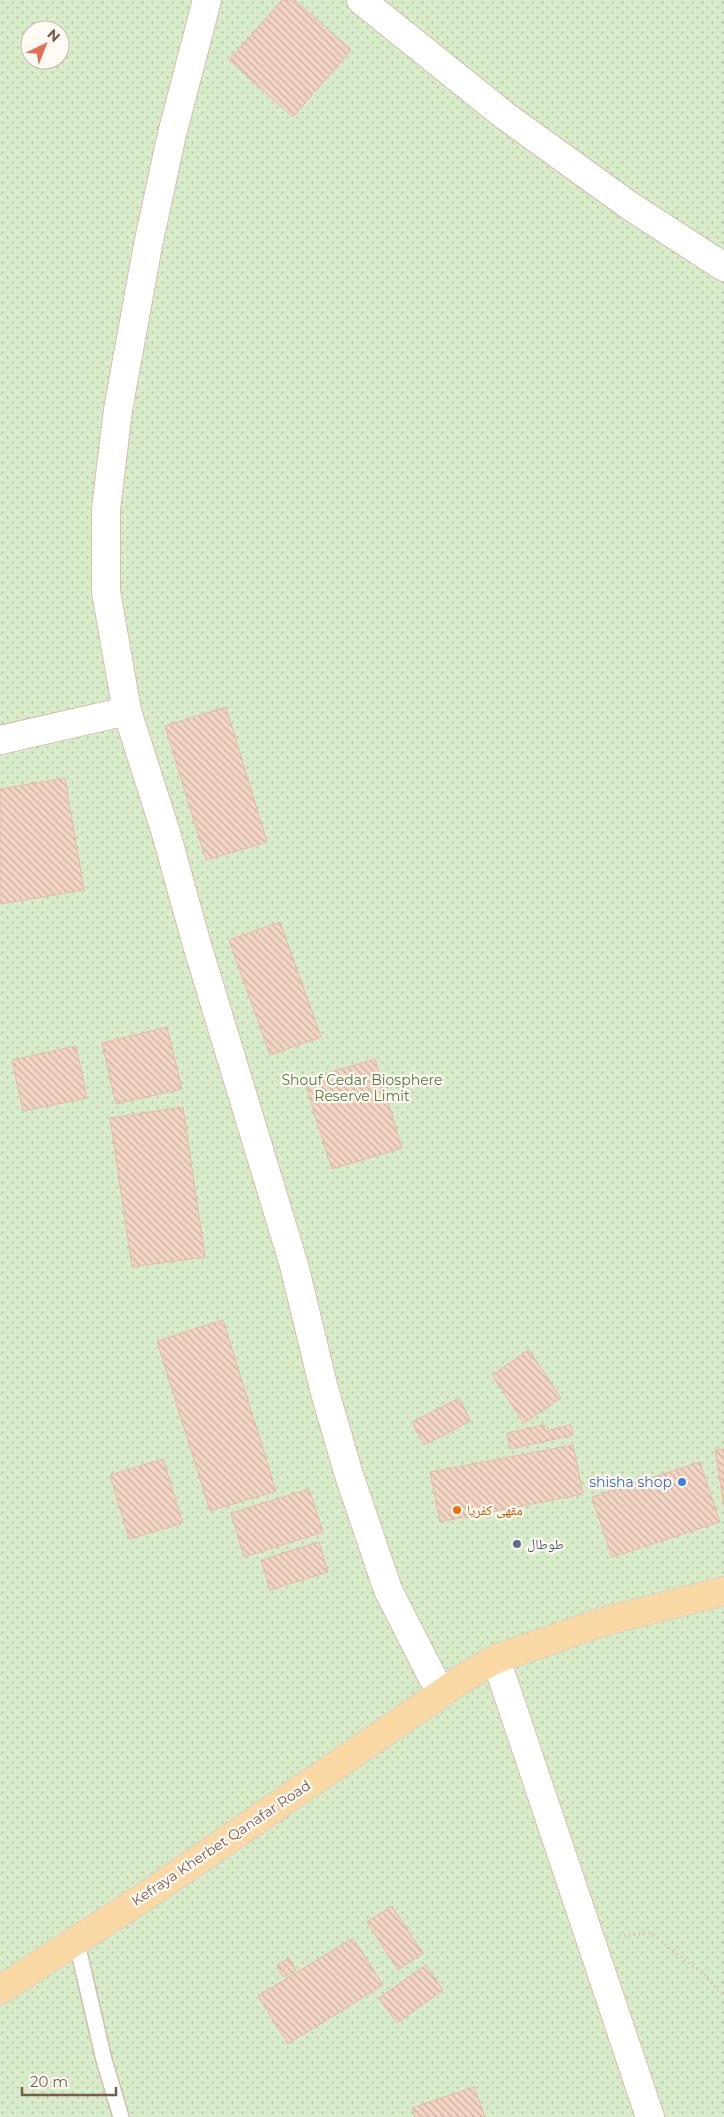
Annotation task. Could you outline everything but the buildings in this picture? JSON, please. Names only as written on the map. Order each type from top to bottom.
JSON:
[{"type":"main road","points":[[207,0],[172,134],[148,245],[118,410],[106,509],[106,592],[127,711],[166,833],[197,945],[294,1265],[324,1390],[349,1475],[388,1590],[441,1694]]},
{"type":"main road","points":[[360,0],[504,115],[630,206],[724,267]]},
{"type":"main road","points":[[0,740],[127,711]]},
{"type":"main road","name":"Kefraya Kherbet Qanafar Road","points":[[0,1990],[76,1939],[144,1897],[441,1694],[496,1660],[602,1622],[724,1591]]},
{"type":"main road","points":[[496,1660],[650,2117]]},
{"type":"lane","points":[[76,1939],[104,2060],[121,2117]]},
{"type":"path","points":[[589,1939],[650,1934],[703,1974],[724,1997]]},
{"type":"green space","name":"Shouf Cedar Biosphere Reserve Limit","points":[[0,0],[724,0],[724,2117],[0,2117]]},
{"type":"place","name":"shisha shop","points":[[682,1482]]},
{"type":"place","name":"مقهى كفريا","points":[[457,1510]]},
{"type":"place","name":"طوطال","points":[[517,1544]]}]
